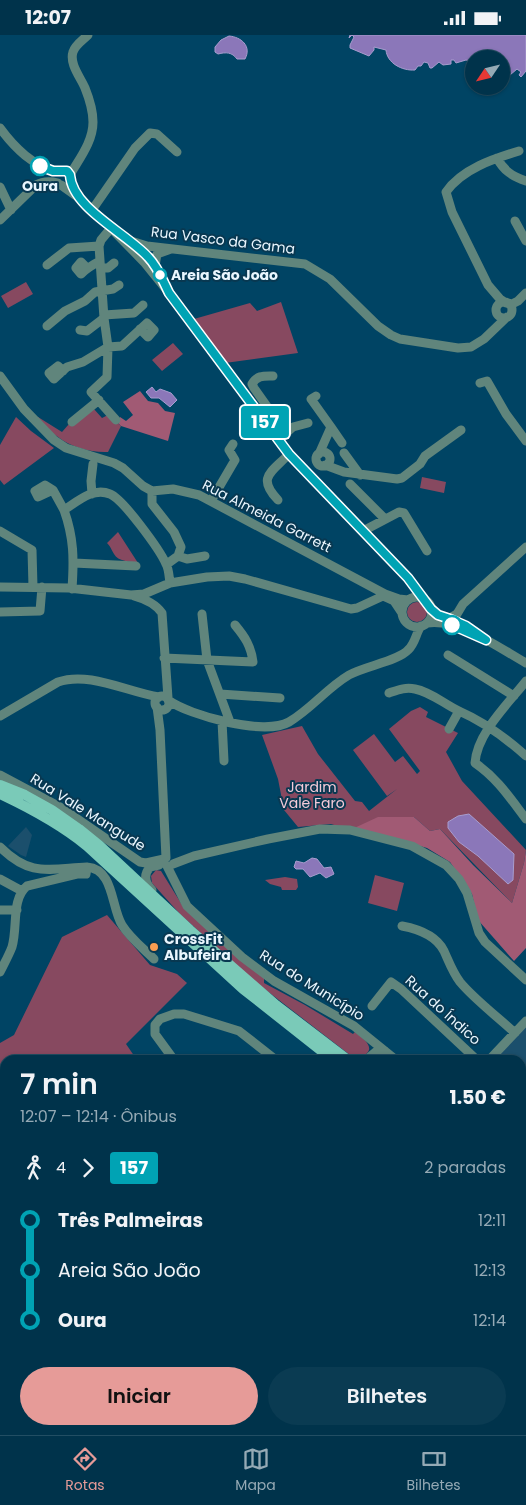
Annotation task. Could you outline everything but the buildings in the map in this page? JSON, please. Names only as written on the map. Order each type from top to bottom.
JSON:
[{"type":"main road","points":[[0,785],[25,795],[52,810],[79,829],[100,846],[164,907],[276,1005],[341,1055]]},
{"type":"main road","points":[[0,794],[48,817],[74,836],[243,989],[327,1055]]},
{"type":"street","points":[[0,220],[36,185],[41,182],[62,179],[86,148],[92,133],[93,121],[85,88],[72,60],[72,54],[74,49],[88,35]]},
{"type":"street","points":[[0,128],[17,148],[40,166],[62,179],[111,228],[128,242],[169,293],[278,441],[408,578],[431,609],[438,615],[466,626],[526,663]]},
{"type":"street","points":[[92,209],[135,148],[150,133],[157,134],[177,153]]},
{"type":"street","points":[[489,334],[496,317],[494,298],[452,212],[446,192],[453,182],[462,175],[497,158],[519,151]]},
{"type":"street","points":[[497,158],[502,167],[512,176],[526,181]]},
{"type":"street","points":[[0,187],[11,210]]},
{"type":"street","points":[[515,221],[526,241]]},
{"type":"street","points":[[111,228],[101,240],[99,246],[108,347],[107,377],[91,391],[116,420]]},
{"type":"street","name":"Rua Vasco da Gama","points":[[128,242],[149,254],[172,248],[305,264],[330,279],[378,326],[400,339],[458,348],[471,347],[489,334],[507,317]]},
{"type":"street","points":[[47,265],[69,248],[99,246]]},
{"type":"street","points":[[149,254],[172,248]]},
{"type":"street","points":[[149,254],[158,281]]},
{"type":"street","points":[[149,254],[169,293]]},
{"type":"street","points":[[87,268],[101,265],[108,268],[114,263]]},
{"type":"street","points":[[47,326],[65,311],[85,301],[95,292],[114,289],[119,285]]},
{"type":"street","points":[[488,285],[500,299],[508,304],[511,313],[507,317],[500,317],[496,310]]},
{"type":"street","points":[[496,310],[500,303],[508,304],[518,301],[526,293]]},
{"type":"street","points":[[80,330],[87,331],[104,316],[134,313],[143,305]]},
{"type":"street","points":[[63,371],[67,367],[83,362],[108,347],[122,346],[140,329]]},
{"type":"street","points":[[0,375],[24,409],[54,440],[66,448],[114,463],[152,491],[152,504],[174,532],[181,547],[178,556],[166,564]]},
{"type":"street","points":[[273,376],[260,376],[252,384],[286,433]]},
{"type":"street","points":[[480,383],[487,381],[506,414],[526,441]]},
{"type":"street","points":[[316,396],[311,399],[342,443]]},
{"type":"street","points":[[72,422],[99,400]]},
{"type":"street","points":[[278,441],[293,427],[308,423]]},
{"type":"street","points":[[305,471],[321,461],[331,427]]},
{"type":"street","points":[[321,461],[344,472],[397,479],[402,478],[420,464],[431,451],[461,430]]},
{"type":"street","points":[[211,501],[235,459],[230,450],[233,444]]},
{"type":"street","points":[[344,453],[360,475]]},
{"type":"street","points":[[278,500],[269,491],[266,483],[267,476],[289,454]]},
{"type":"street","points":[[92,494],[93,464]]},
{"type":"street","points":[[350,484],[385,519]]},
{"type":"street","name":"Rua Almeida Garrett","points":[[152,491],[173,489],[211,501],[394,601],[402,613]]},
{"type":"street","points":[[52,490],[64,510],[72,541],[74,563],[72,589]]},
{"type":"street","points":[[64,510],[86,495],[110,494],[122,503],[135,517],[166,564],[170,583]]},
{"type":"street","points":[[363,531],[399,512],[404,513],[427,551]]},
{"type":"street","points":[[0,531],[32,550],[40,611],[0,612]]},
{"type":"street","points":[[450,619],[458,614],[463,604],[526,547]]},
{"type":"street","points":[[178,556],[187,559],[205,555]]},
{"type":"street","points":[[74,563],[136,566]]},
{"type":"street","points":[[131,595],[149,592],[170,583],[206,577],[229,576],[351,609],[362,606],[374,593],[380,594]]},
{"type":"street","points":[[402,654],[412,637],[402,613],[404,605],[413,591],[408,578]]},
{"type":"street","points":[[0,587],[72,589],[131,595],[151,602]]},
{"type":"street","name":"Rua do Município","points":[[149,592],[147,599],[157,606],[162,613],[165,672],[160,726],[165,826],[169,861],[177,887],[190,910],[258,969],[274,981],[354,1026],[390,1055]]},
{"type":"street","name":"Rua Almeida Garrett","points":[[380,594],[399,599],[409,599]]},
{"type":"street","points":[[409,599],[420,597],[425,599]]},
{"type":"street","points":[[0,716],[58,682],[66,679],[85,679],[148,695],[162,702],[210,718],[271,727],[282,726],[290,722],[328,689],[350,674],[396,658],[408,650],[431,616],[431,609]]},
{"type":"street","points":[[202,614],[207,660],[220,694],[226,721],[224,761]]},
{"type":"street","points":[[408,624],[413,627],[436,622],[452,625],[486,640]]},
{"type":"street","points":[[164,658],[253,662],[251,648],[235,625]]},
{"type":"street","points":[[448,655],[514,696]]},
{"type":"street","points":[[526,681],[489,728],[476,753],[476,763],[490,774],[526,819]]},
{"type":"street","points":[[388,693],[401,688],[416,689],[445,702],[489,728],[526,756]]},
{"type":"street","points":[[220,694],[280,698]]},
{"type":"street","points":[[449,729],[459,711]]},
{"type":"street","name":"Rua Vale Mangude","points":[[0,775],[60,807],[140,862],[169,861],[292,833],[320,829],[350,830],[412,846],[446,865],[458,879],[467,893],[479,933],[485,942],[526,980]]},
{"type":"street","points":[[0,847],[10,857],[24,866],[39,870],[87,867],[94,868],[102,873],[109,883],[115,910],[123,926],[154,959]]},
{"type":"street","points":[[164,907],[157,895],[148,886],[145,878],[150,867],[169,861]]},
{"type":"street","points":[[0,972],[12,948],[17,919],[17,900],[22,891],[27,886],[77,874],[86,874],[87,867]]},
{"type":"street","points":[[0,879],[22,891]]},
{"type":"street","points":[[0,910],[16,910]]},
{"type":"street","points":[[402,926],[423,931],[434,939],[443,949],[450,966],[461,983],[515,1033]]},
{"type":"street","name":"Rua do Índico","points":[[372,1006],[391,982],[401,989],[472,1055]]},
{"type":"street","points":[[170,1055],[155,1034],[154,1029],[160,1019],[174,1014],[184,1014],[240,1031],[270,1055]]},
{"type":"street","points":[[495,1055],[526,1021]]},
{"type":"street","points":[[368,1036],[373,1048],[370,1055]]},
{"type":"street","points":[[371,1055],[378,1050],[388,1055]]},
{"type":"shaded area","points":[[352,35],[526,35],[526,71],[521,77],[519,75],[521,72],[517,69],[510,75],[510,50],[465,50],[465,60],[456,63],[454,60],[451,60],[451,64],[443,65],[439,62],[432,68],[430,68],[428,63],[424,62],[415,70],[410,70],[400,68],[392,62],[386,50],[374,47],[369,56],[350,48],[354,37]]},
{"type":"shaded area","points":[[229,36],[238,38],[244,43],[247,50],[245,59],[237,59],[229,53],[218,54],[215,52],[215,47],[221,40]]},
{"type":"shaded area","points":[[152,387],[156,392],[160,389],[171,393],[177,400],[170,407],[159,398],[151,398],[146,392]]},
{"type":"shaded area","points":[[140,391],[148,401],[158,403],[165,411],[175,413],[168,441],[121,426],[117,422],[120,417],[126,421],[133,415],[123,402]]},
{"type":"shaded area","points":[[469,814],[514,854],[513,880],[508,884],[478,856],[459,842],[448,828],[448,822],[458,816]]},
{"type":"shaded area","points":[[378,817],[414,817],[430,831],[440,829],[512,903],[526,850],[526,948],[514,961],[478,920],[472,894],[450,862],[427,848],[382,835],[350,830]]},
{"type":"shaded area","points":[[26,827],[32,835],[26,857],[8,846]]},
{"type":"shaded area","points":[[312,858],[317,859],[324,868],[331,867],[334,874],[326,878],[320,873],[310,877],[303,869],[296,869],[294,867],[296,861],[304,863]]},
{"type":"shaded area","points":[[526,1025],[526,1055],[499,1055]]},
{"type":"green space","points":[[26,282],[33,294],[8,308],[1,296]]},
{"type":"green space","points":[[281,302],[298,353],[225,363],[194,319],[250,303],[257,311]]},
{"type":"green space","points":[[173,343],[183,354],[162,371],[152,360]]},
{"type":"green space","points":[[93,408],[102,418],[108,415],[121,426],[108,452],[88,450],[69,444],[52,433],[37,418],[62,432],[69,424]]},
{"type":"green space","points":[[16,417],[54,448],[4,485],[0,480],[0,445]]},
{"type":"green space","points":[[422,477],[446,482],[444,493],[420,488]]},
{"type":"green space","points":[[118,532],[138,563],[121,560],[114,554],[107,543]]},
{"type":"green space","points":[[413,602],[421,602],[427,608],[427,616],[421,622],[413,622],[407,616],[407,608]]},
{"type":"green space","name":"Jardim Vale Faro","points":[[420,707],[428,712],[426,717],[458,733],[446,752],[462,781],[526,850],[512,903],[440,829],[430,831],[414,817],[350,830],[331,824],[298,827],[284,810],[278,779],[262,735],[302,726],[318,754],[355,801],[362,802],[369,811],[397,789],[387,796],[353,750],[374,734],[395,762],[403,756],[417,774],[420,771],[389,729],[411,711]]},
{"type":"green space","points":[[156,870],[161,871],[184,908],[264,977],[264,983],[353,1034],[355,1032],[368,1045],[368,1052],[364,1055],[350,1055],[249,977],[180,914],[152,883],[151,876]]},
{"type":"green space","points":[[375,875],[404,883],[397,911],[368,903]]},
{"type":"green space","points":[[285,877],[297,879],[298,887],[296,890],[282,890],[281,887],[270,884],[265,880]]},
{"type":"green space","points":[[107,915],[150,965],[177,974],[187,983],[126,1044],[134,1055],[0,1055],[0,1043],[14,1035],[62,937]]},
{"type":"bus line","name":"157","points":[[40,166],[53,171],[67,171],[70,175],[70,181],[82,200],[111,228],[125,236],[154,263],[169,293],[278,441],[408,578],[431,609],[438,615],[466,626],[486,640],[452,625]]},
{"type":"place","name":"Oura","points":[[40,166]]},
{"type":"place","name":"Areia São João","points":[[160,275]]},
{"type":"place","name":"CrossFit Albufeira","points":[[154,947]]}]
